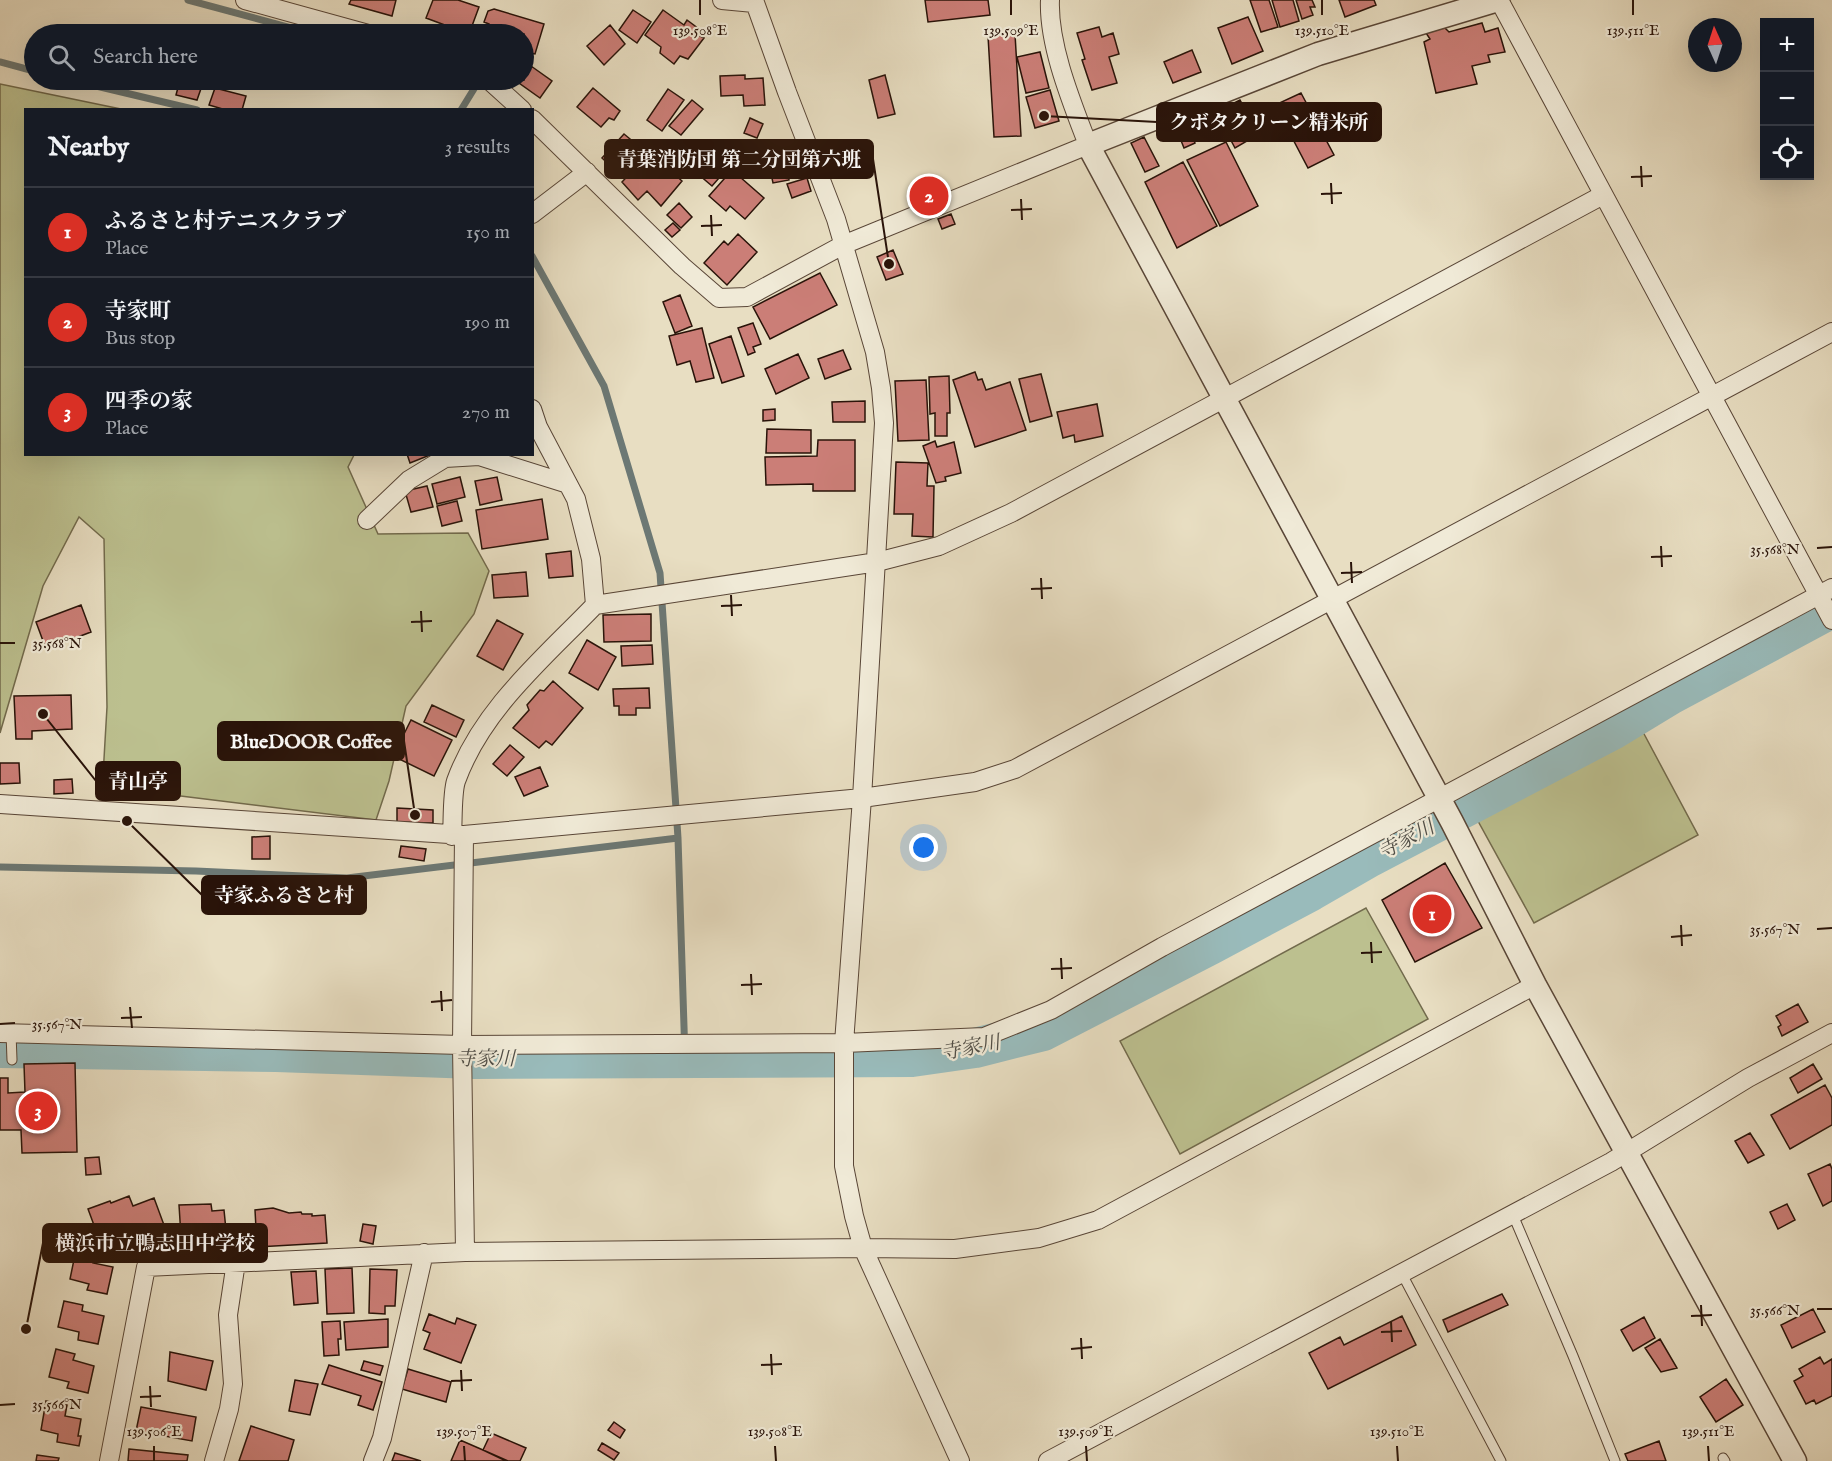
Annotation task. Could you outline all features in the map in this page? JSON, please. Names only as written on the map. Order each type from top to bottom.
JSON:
[{"type":"street","points":[[245,0],[332,24]]},
{"type":"street","points":[[722,0],[754,2],[836,219],[875,352],[881,388],[884,423],[877,562],[844,1043],[844,1166],[863,1248],[960,1461]]},
{"type":"street","points":[[1050,0],[1049,15],[1061,68],[1088,145],[1445,809],[1535,985],[1795,1461]]},
{"type":"street","points":[[8,1036],[462,1045],[844,1043],[984,1037],[1051,1010],[1162,947],[1445,809],[1827,604],[1711,396],[1498,0],[1318,54],[843,245],[747,297],[719,298],[682,266],[534,121]]},
{"type":"street","points":[[500,90],[520,108]]},
{"type":"street","points":[[534,212],[587,172]]},
{"type":"street","points":[[465,1252],[458,836],[455,783],[477,738],[511,691],[595,605],[877,562],[939,546],[1011,513],[1603,195]]},
{"type":"street","points":[[0,804],[458,836],[862,798],[975,782],[1015,769],[1832,332]]},
{"type":"street","points":[[534,415],[576,499],[591,559],[595,605]]},
{"type":"street","points":[[367,520],[409,480],[445,458],[479,456],[568,484]]},
{"type":"street","points":[[110,1461],[146,1267],[465,1252],[956,1249],[1040,1238],[1098,1220],[1535,985]]},
{"type":"street","points":[[1048,1461],[1627,1153],[1748,1078],[1832,1033]]},
{"type":"street","points":[[373,1461],[382,1438],[424,1253]]},
{"type":"street","points":[[214,1461],[229,1409],[233,1384],[228,1315],[236,1262]]},
{"type":"lane","points":[[8,1036],[12,1056]]},
{"type":"lane","points":[[1513,1215],[1615,1461]]},
{"type":"lane","points":[[1402,1274],[1501,1461]]},
{"type":"green space","points":[[0,84],[116,108],[24,108],[24,456],[354,456],[348,467],[378,534],[468,533],[489,571],[474,614],[406,706],[389,781],[376,820],[148,792],[103,776],[107,707],[104,539],[79,517],[43,586],[0,733]]},
{"type":"green space","points":[[1643,732],[1698,835],[1534,923],[1478,821]]},
{"type":"green space","points":[[1366,908],[1428,1019],[1180,1154],[1120,1041]]},
{"type":"building","points":[[351,0],[396,0],[392,16],[349,4]]},
{"type":"building","points":[[433,0],[458,0],[479,7],[473,24],[442,24],[426,18]]},
{"type":"building","points":[[925,0],[988,0],[990,15],[928,22]]},
{"type":"building","points":[[1250,0],[1269,0],[1278,27],[1261,32]]},
{"type":"building","points":[[1272,0],[1293,0],[1299,21],[1280,27]]},
{"type":"building","points":[[1296,0],[1312,0],[1315,7],[1310,7],[1313,15],[1302,19]]},
{"type":"building","points":[[1339,0],[1374,0],[1376,5],[1345,17]]},
{"type":"building","points":[[494,9],[544,24],[535,54],[534,24],[489,24],[484,22],[488,11]]},
{"type":"building","points":[[633,10],[651,22],[637,43],[619,30]]},
{"type":"building","points":[[663,10],[684,25],[687,20],[703,32],[700,36],[704,38],[688,59],[680,56],[674,64],[660,53],[661,47],[645,35]]},
{"type":"building","points":[[1248,17],[1263,51],[1232,64],[1218,28]]},
{"type":"building","points":[[1482,23],[1485,32],[1498,28],[1505,52],[1488,55],[1490,62],[1472,66],[1477,84],[1436,93],[1424,42],[1430,39],[1426,33],[1444,27],[1449,32]]},
{"type":"building","points":[[610,25],[625,44],[604,65],[587,46]]},
{"type":"building","points":[[1099,27],[1102,37],[1113,33],[1119,54],[1109,57],[1117,83],[1092,90],[1082,60],[1085,59],[1077,33]]},
{"type":"building","points":[[1015,34],[1021,136],[994,137],[988,36]]},
{"type":"building","points":[[1192,50],[1201,72],[1173,83],[1164,62]]},
{"type":"building","points":[[1040,52],[1049,88],[1026,93],[1017,57]]},
{"type":"building","points":[[534,68],[552,81],[540,98],[529,90],[534,90]]},
{"type":"building","points":[[745,75],[745,79],[763,78],[765,105],[744,106],[743,95],[721,96],[720,76]]},
{"type":"building","points":[[885,75],[895,114],[878,118],[869,80]]},
{"type":"building","points":[[593,88],[620,111],[614,120],[609,118],[601,127],[577,107]]},
{"type":"building","points":[[668,89],[684,100],[662,131],[647,120]]},
{"type":"building","points":[[177,90],[200,90],[197,100],[176,95]]},
{"type":"building","points":[[214,90],[246,96],[243,108],[219,108],[209,105]]},
{"type":"building","points":[[1050,90],[1059,121],[1035,128],[1026,97]]},
{"type":"building","points":[[1301,93],[1334,155],[1308,168],[1275,105]]},
{"type":"building","points":[[692,100],[703,109],[681,135],[669,126]]},
{"type":"building","points":[[1240,100],[1259,134],[1235,148],[1216,112]]},
{"type":"building","points":[[1212,108],[1217,120],[1191,131],[1195,143],[1184,148],[1174,123]]},
{"type":"building","points":[[750,118],[763,124],[757,138],[744,133]]},
{"type":"building","points":[[624,134],[641,148],[618,173],[602,158]]},
{"type":"building","points":[[1144,137],[1159,166],[1145,172],[1131,143]]},
{"type":"building","points":[[790,141],[796,172],[788,174],[789,180],[773,183],[765,146]]},
{"type":"building","points":[[1226,142],[1258,206],[1220,226],[1187,160]]},
{"type":"building","points":[[701,143],[713,154],[719,147],[734,161],[712,186],[691,168],[694,166],[687,160]]},
{"type":"building","points":[[650,152],[682,181],[661,206],[647,191],[638,200],[622,182]]},
{"type":"building","points":[[1183,162],[1217,226],[1177,248],[1145,182]]},
{"type":"building","points":[[732,170],[764,198],[745,219],[730,206],[726,211],[709,196]]},
{"type":"building","points":[[807,178],[811,191],[792,198],[787,184]]},
{"type":"building","points":[[679,203],[692,217],[681,228],[667,215]]},
{"type":"building","points":[[951,214],[955,224],[942,229],[938,219]]},
{"type":"building","points":[[673,223],[680,230],[672,237],[665,230]]},
{"type":"building","points":[[738,234],[757,252],[727,285],[704,263],[724,241],[728,245]]},
{"type":"building","points":[[893,250],[903,274],[886,280],[877,257]]},
{"type":"building","points":[[820,273],[837,305],[770,339],[753,307]]},
{"type":"building","points":[[680,295],[692,326],[675,333],[663,302]]},
{"type":"building","points":[[753,323],[761,344],[753,347],[755,352],[748,355],[738,328]]},
{"type":"building","points":[[702,328],[714,378],[696,382],[690,361],[677,365],[669,336]]},
{"type":"building","points":[[731,336],[744,376],[722,383],[709,344]]},
{"type":"building","points":[[843,350],[851,369],[825,379],[818,359]]},
{"type":"building","points":[[798,354],[809,378],[776,394],[765,369]]},
{"type":"building","points":[[975,372],[978,380],[982,379],[986,390],[1010,382],[1026,430],[975,447],[953,380]]},
{"type":"building","points":[[1041,374],[1052,416],[1030,422],[1019,379]]},
{"type":"building","points":[[949,376],[950,413],[947,413],[947,436],[935,436],[935,413],[930,414],[929,377]]},
{"type":"building","points":[[926,380],[929,440],[898,441],[895,381]]},
{"type":"building","points":[[865,401],[865,422],[833,422],[832,402]]},
{"type":"building","points":[[1097,404],[1103,436],[1075,442],[1074,435],[1063,438],[1057,412]]},
{"type":"building","points":[[775,409],[775,420],[763,421],[763,410]]},
{"type":"building","points":[[767,429],[811,430],[811,453],[766,453]]},
{"type":"building","points":[[818,440],[855,440],[855,491],[813,491],[813,484],[766,485],[765,457],[817,456]]},
{"type":"building","points":[[935,441],[937,447],[954,442],[961,473],[945,477],[946,481],[936,483],[923,446]]},
{"type":"building","points":[[408,456],[428,456],[410,463]]},
{"type":"building","points":[[896,462],[928,463],[927,486],[934,486],[933,537],[912,536],[913,514],[894,514]]},
{"type":"building","points":[[460,477],[465,497],[437,504],[432,484]]},
{"type":"building","points":[[497,477],[502,500],[480,505],[475,481]]},
{"type":"building","points":[[427,486],[433,507],[411,512],[405,491]]},
{"type":"building","points":[[542,499],[548,539],[482,549],[476,510]]},
{"type":"building","points":[[457,501],[462,521],[442,526],[437,506]]},
{"type":"building","points":[[571,551],[573,576],[549,578],[546,554]]},
{"type":"building","points":[[526,572],[528,596],[494,598],[492,575]]},
{"type":"building","points":[[81,605],[91,632],[46,649],[36,622]]},
{"type":"building","points":[[651,614],[651,641],[604,642],[603,615]]},
{"type":"building","points":[[497,620],[523,634],[503,670],[477,656]]},
{"type":"building","points":[[587,640],[616,657],[598,690],[569,673]]},
{"type":"building","points":[[652,645],[653,664],[622,666],[621,646]]},
{"type":"building","points":[[553,681],[583,708],[552,745],[546,741],[539,748],[513,728],[529,710],[527,705],[540,690],[544,691]]},
{"type":"building","points":[[649,688],[650,708],[636,708],[636,715],[619,715],[619,706],[614,706],[613,689]]},
{"type":"building","points":[[71,695],[72,729],[32,731],[32,739],[16,739],[14,696]]},
{"type":"building","points":[[432,705],[464,720],[456,737],[424,722]]},
{"type":"building","points":[[411,720],[452,740],[434,776],[393,756]]},
{"type":"building","points":[[510,745],[524,757],[507,776],[493,764]]},
{"type":"building","points":[[0,763],[19,763],[20,783],[0,784]]},
{"type":"building","points":[[540,767],[548,786],[524,796],[515,777]]},
{"type":"building","points":[[72,779],[73,793],[54,794],[54,780]]},
{"type":"building","points":[[397,808],[433,810],[433,823],[397,822]]},
{"type":"building","points":[[270,836],[270,859],[252,859],[252,837]]},
{"type":"building","points":[[401,846],[426,849],[424,861],[399,857]]},
{"type":"building","points":[[1445,863],[1482,928],[1415,962],[1382,900]]},
{"type":"building","points":[[1798,1004],[1808,1022],[1782,1036],[1778,1027],[1781,1025],[1776,1016]]},
{"type":"building","points":[[75,1063],[77,1152],[22,1153],[21,1130],[0,1130],[0,1078],[8,1078],[8,1093],[25,1092],[24,1064]]},
{"type":"building","points":[[1813,1064],[1822,1079],[1798,1093],[1790,1078]]},
{"type":"building","points":[[1825,1085],[1832,1098],[1832,1125],[1790,1149],[1771,1115]]},
{"type":"building","points":[[1750,1133],[1764,1155],[1748,1163],[1735,1141]]},
{"type":"building","points":[[99,1157],[101,1174],[86,1175],[85,1158]]},
{"type":"building","points":[[1830,1164],[1832,1201],[1823,1206],[1808,1174]]},
{"type":"building","points":[[129,1196],[133,1206],[154,1198],[164,1225],[143,1233],[139,1225],[121,1232],[119,1228],[98,1236],[88,1209]]},
{"type":"building","points":[[211,1204],[212,1211],[224,1210],[226,1230],[214,1230],[214,1234],[181,1236],[179,1205]]},
{"type":"building","points":[[1787,1204],[1795,1220],[1778,1229],[1770,1212]]},
{"type":"building","points":[[273,1208],[289,1213],[325,1215],[327,1243],[257,1247],[255,1210]]},
{"type":"building","points":[[363,1224],[376,1226],[373,1244],[360,1241]]},
{"type":"building","points":[[76,1250],[95,1254],[93,1263],[113,1267],[107,1294],[87,1290],[89,1284],[70,1279]]},
{"type":"building","points":[[352,1268],[354,1313],[327,1314],[325,1269]]},
{"type":"building","points":[[370,1269],[397,1270],[395,1306],[385,1306],[385,1314],[369,1313]]},
{"type":"building","points":[[316,1271],[318,1303],[294,1305],[291,1272]]},
{"type":"building","points":[[1502,1294],[1508,1305],[1448,1332],[1443,1320]]},
{"type":"building","points":[[64,1301],[83,1305],[82,1311],[104,1316],[98,1344],[78,1340],[79,1332],[58,1327]]},
{"type":"building","points":[[1813,1309],[1825,1332],[1792,1348],[1781,1325]]},
{"type":"building","points":[[429,1314],[455,1324],[457,1318],[476,1325],[461,1363],[424,1349],[430,1333],[423,1330]]},
{"type":"building","points":[[1402,1316],[1416,1345],[1328,1389],[1309,1353],[1340,1337],[1344,1345]]},
{"type":"building","points":[[1644,1317],[1655,1338],[1633,1351],[1621,1330]]},
{"type":"building","points":[[388,1319],[388,1347],[346,1350],[344,1322]]},
{"type":"building","points":[[340,1321],[339,1355],[324,1356],[322,1322]]},
{"type":"building","points":[[1660,1339],[1677,1368],[1661,1372],[1645,1348]]},
{"type":"building","points":[[56,1349],[75,1354],[73,1360],[94,1366],[88,1393],[67,1388],[69,1382],[49,1377]]},
{"type":"building","points":[[170,1352],[213,1361],[206,1390],[168,1381]]},
{"type":"building","points":[[1820,1357],[1824,1364],[1832,1359],[1832,1396],[1816,1404],[1814,1400],[1806,1404],[1794,1381],[1803,1376],[1799,1369]]},
{"type":"building","points":[[364,1361],[383,1366],[380,1375],[361,1370]]},
{"type":"building","points":[[329,1365],[382,1382],[373,1410],[358,1405],[361,1396],[322,1384]]},
{"type":"building","points":[[408,1369],[451,1382],[446,1402],[402,1389]]},
{"type":"building","points":[[1726,1379],[1743,1405],[1716,1422],[1700,1397]]},
{"type":"building","points":[[295,1380],[318,1384],[310,1415],[289,1411]]},
{"type":"building","points":[[46,1401],[67,1405],[65,1416],[81,1419],[79,1446],[57,1442],[58,1434],[41,1430]]},
{"type":"building","points":[[141,1407],[196,1417],[192,1441],[136,1431]]},
{"type":"building","points":[[614,1422],[625,1430],[620,1438],[608,1430]]},
{"type":"building","points":[[251,1426],[294,1440],[288,1461],[239,1461]]},
{"type":"building","points":[[491,1433],[526,1448],[520,1461],[508,1461],[483,1450]]},
{"type":"building","points":[[460,1440],[483,1450],[506,1461],[451,1461]]},
{"type":"building","points":[[1659,1441],[1666,1461],[1628,1461],[1625,1454]]},
{"type":"building","points":[[602,1443],[619,1453],[614,1460],[598,1450]]},
{"type":"building","points":[[129,1449],[188,1455],[187,1461],[128,1461]]},
{"type":"building","points":[[395,1453],[421,1461],[392,1461]]},
{"type":"building","points":[[37,1455],[59,1458],[58,1461],[36,1461]]},
{"type":"waterway","points":[[188,0],[276,24]]},
{"type":"waterway","points":[[0,62],[24,68]]},
{"type":"waterway","points":[[113,90],[189,108]]},
{"type":"waterway","points":[[462,108],[473,90]]},
{"type":"waterway","points":[[534,260],[604,386],[660,573],[678,838],[685,1058]]},
{"type":"waterway","name":"寺家川","points":[[0,1048],[276,1052],[475,1059],[912,1057],[975,1048],[1043,1031],[1210,945],[1370,857],[1614,729],[1670,695],[1832,608]]},
{"type":"waterway","points":[[0,867],[196,871],[347,878],[678,838]]},
{"type":"place","name":"クボタクリーン精米所","points":[[1044,116]]},
{"type":"place","name":"寺家町","points":[[929,196]]},
{"type":"place","name":"青葉消防団 第二分団第六班","points":[[889,264]]},
{"type":"place","name":"青山亭","points":[[43,714]]},
{"type":"place","name":"BlueDOOR Coffee","points":[[415,815]]},
{"type":"place","name":"寺家ふるさと村","points":[[127,821]]},
{"type":"place","name":"ふるさと村テニスクラブ","points":[[1432,914]]},
{"type":"place","name":"四季の家","points":[[38,1111]]},
{"type":"place","name":"横浜市立鴨志田中学校","points":[[26,1329]]}]
